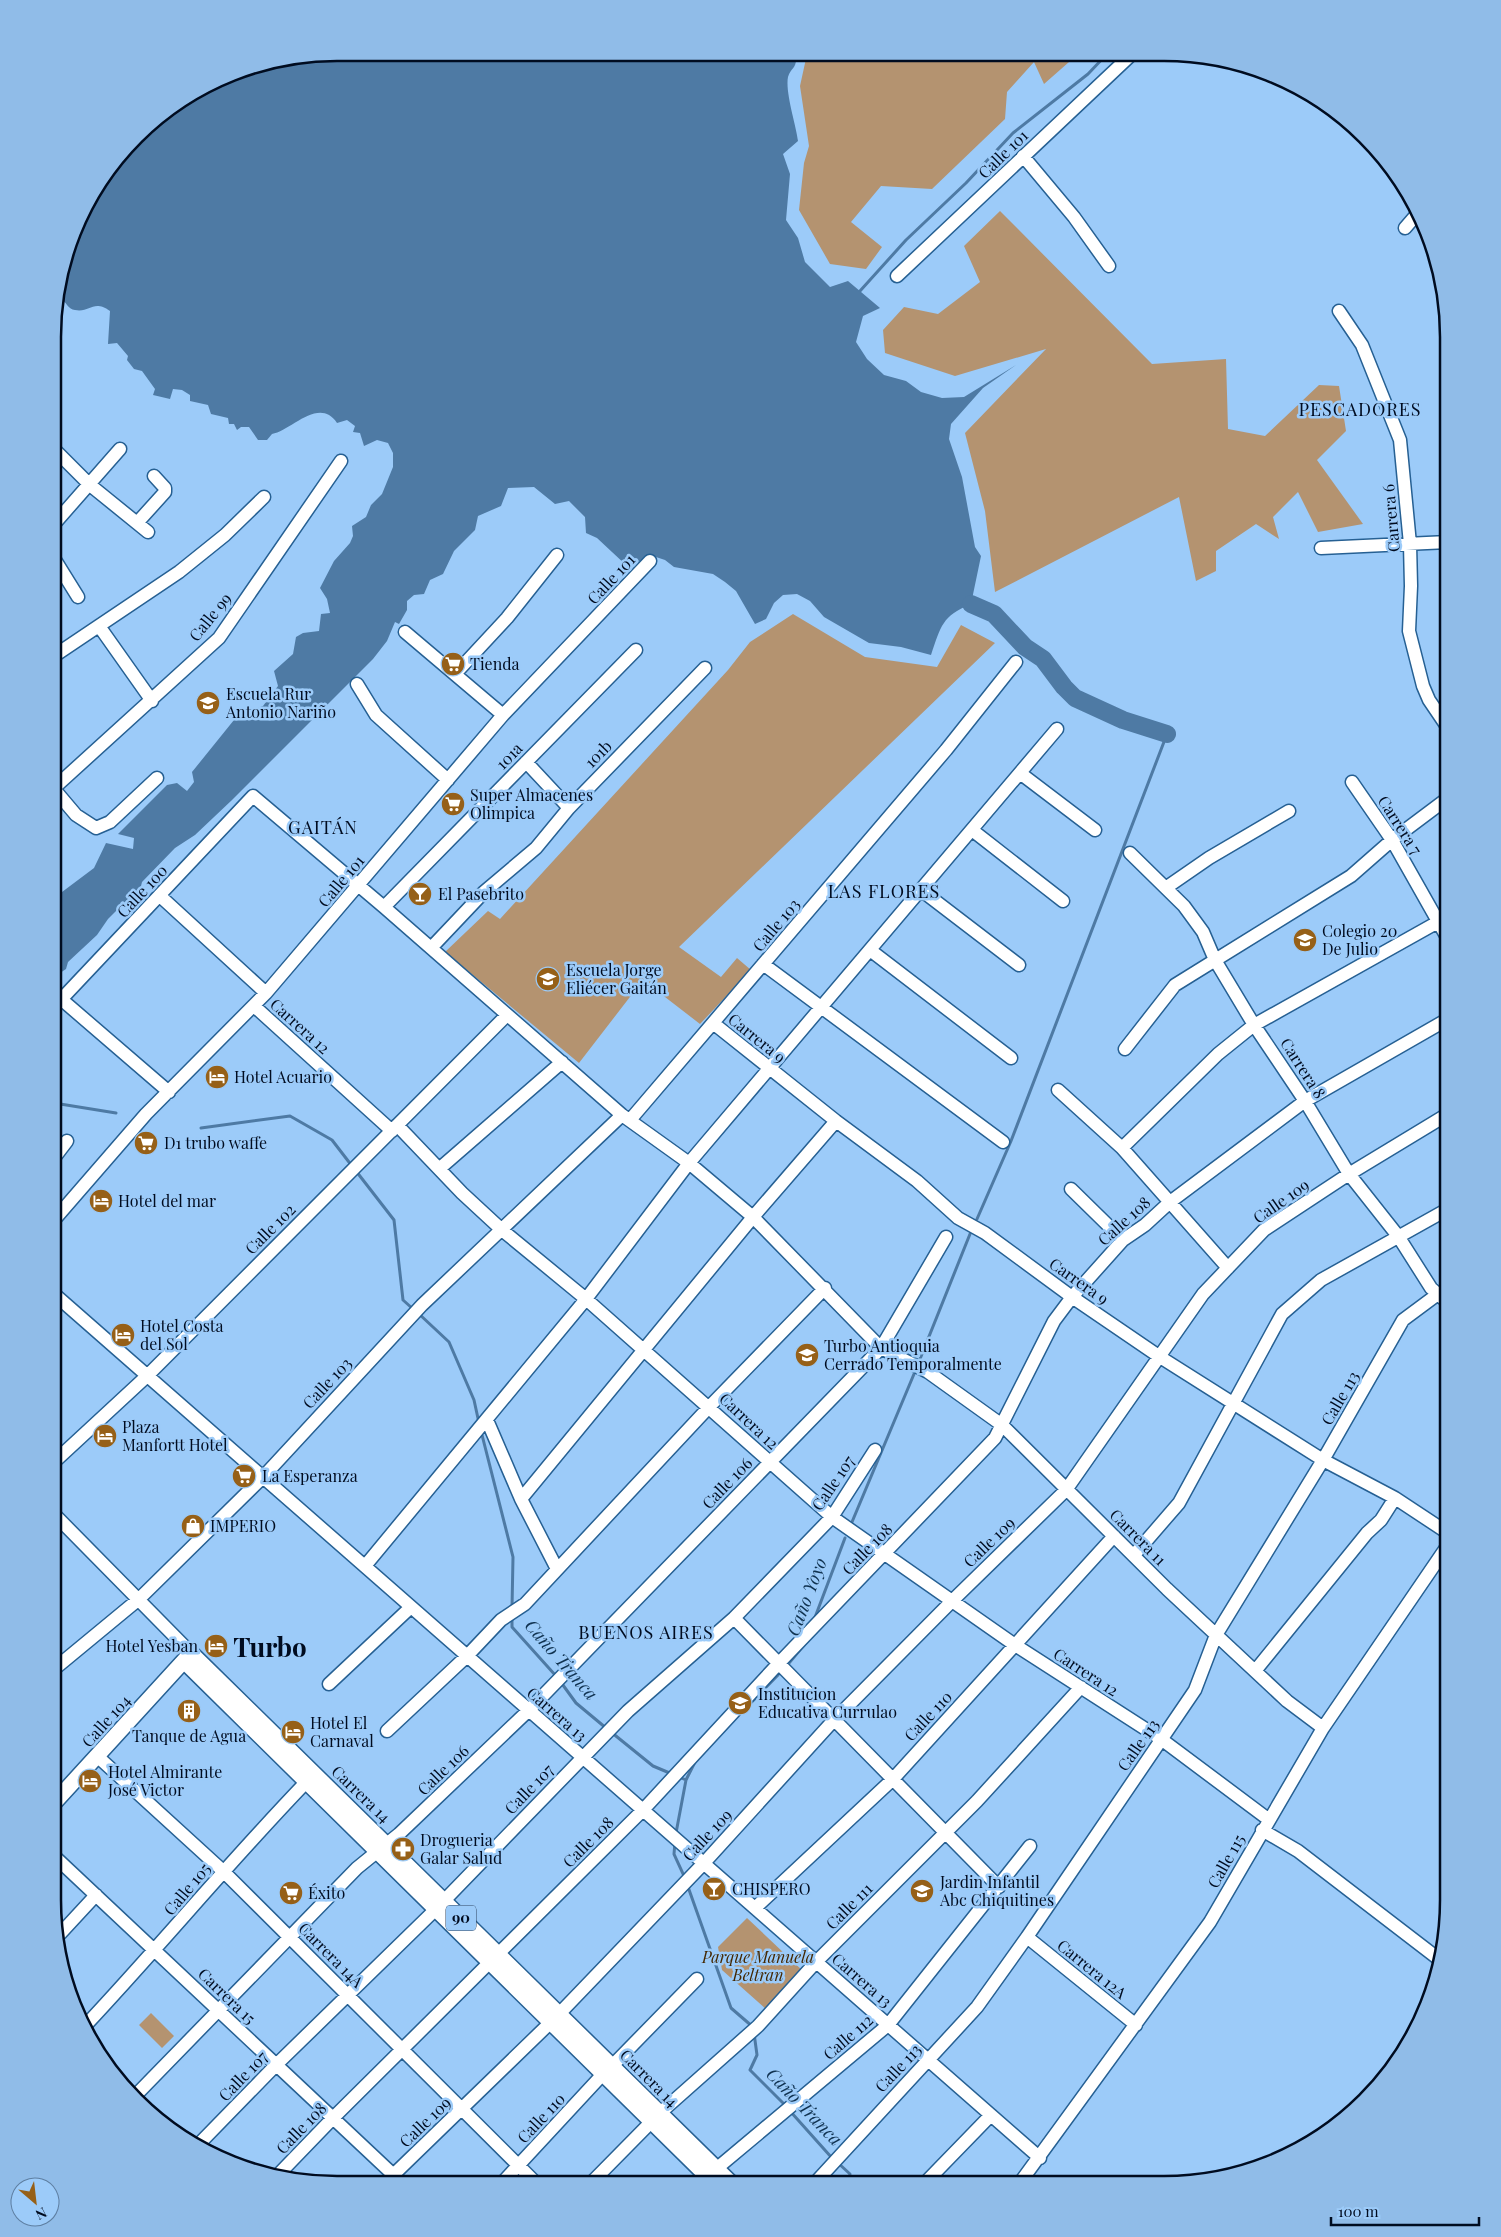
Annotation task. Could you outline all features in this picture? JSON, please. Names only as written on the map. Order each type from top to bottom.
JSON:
[{"type":"main road","name":"Calle 104","points":[[61,1791],[98,1756],[188,1657]]},
{"type":"main road","name":"Carrera 14","points":[[188,1657],[656,2118],[708,2176]]},
{"type":"street","name":"Calle 101","points":[[898,276],[1125,61]]},
{"type":"street","points":[[1023,156],[1074,217],[1109,266]]},
{"type":"street","points":[[1405,228],[1413,219]]},
{"type":"street","name":"Carrera 6","points":[[1339,310],[1362,345],[1400,440],[1410,544],[1409,632],[1423,686],[1429,700],[1440,716]]},
{"type":"street","points":[[61,516],[120,449]]},
{"type":"street","points":[[61,456],[90,485],[148,532]]},
{"type":"street","name":"Calle 99","points":[[61,782],[219,638],[341,462]]},
{"type":"street","points":[[137,523],[166,492],[165,488],[154,476]]},
{"type":"street","points":[[61,649],[99,626],[179,572],[225,535],[264,497]]},
{"type":"street","points":[[1321,548],[1440,542]]},
{"type":"street","points":[[455,674],[507,618],[558,555]]},
{"type":"street","name":"Calle 101","points":[[61,1212],[146,1114],[266,993],[503,715],[650,561]]},
{"type":"street","points":[[61,570],[78,597]]},
{"type":"street","points":[[99,626],[152,701]]},
{"type":"street","points":[[404,632],[503,715]]},
{"type":"street","name":"101a","points":[[384,907],[636,650]]},
{"type":"street","name":"Calle 103","points":[[61,1663],[138,1599],[262,1477],[422,1306],[502,1230],[626,1118],[764,964],[946,750],[1016,662]]},
{"type":"street","name":"101b","points":[[431,948],[484,892],[536,848],[569,808],[705,668]]},
{"type":"street","points":[[357,684],[376,715],[448,780]]},
{"type":"street","points":[[365,1566],[468,1444],[586,1299],[689,1163],[1057,730]]},
{"type":"street","points":[[526,762],[569,808]]},
{"type":"street","points":[[1020,773],[1094,830]]},
{"type":"street","points":[[61,797],[76,815],[96,828],[110,822],[157,778]]},
{"type":"street","name":"Carrera 7","points":[[1352,782],[1440,913]]},
{"type":"street","name":"Carrera 11","points":[[253,796],[384,907],[626,1118],[689,1163],[753,1218],[881,1348],[928,1372],[1002,1425],[1066,1490],[1255,1671],[1323,1728]]},
{"type":"street","name":"Calle 100","points":[[61,1000],[253,796]]},
{"type":"street","points":[[1125,1049],[1174,985],[1351,876],[1392,840],[1440,804]]},
{"type":"street","points":[[1167,887],[1209,858],[1290,811]]},
{"type":"street","points":[[972,830],[1063,901]]},
{"type":"street","name":"Carrera 8","points":[[1130,853],[1167,887],[1203,932],[1215,960],[1254,1025],[1305,1101],[1349,1174],[1398,1236],[1431,1288],[1440,1296]]},
{"type":"street","points":[[921,890],[1019,965]]},
{"type":"street","name":"Carrera 12","points":[[160,896],[266,993]]},
{"type":"street","points":[[1122,1148],[1218,1054],[1254,1025],[1440,920]]},
{"type":"street","points":[[870,950],[1011,1058]]},
{"type":"street","points":[[764,964],[1003,1142]]},
{"type":"street","points":[[61,1005],[169,1092]]},
{"type":"street","name":"Carrera 12","points":[[254,1006],[394,1128],[502,1230],[586,1299],[710,1406],[832,1518],[1015,1645],[1161,1739],[1298,1851],[1434,1955]]},
{"type":"street","name":"Calle 102","points":[[61,1456],[147,1376],[508,1015]]},
{"type":"street","name":"Carrera 9","points":[[713,1023],[836,1121],[917,1181],[958,1218],[985,1233],[1072,1297],[1160,1357],[1323,1460],[1395,1498],[1440,1528]]},
{"type":"street","name":"Calle 108","points":[[283,2170],[643,1810],[779,1663],[995,1438],[1054,1321],[1072,1297],[1123,1240],[1146,1224],[1170,1202],[1305,1101],[1440,1024]]},
{"type":"street","points":[[438,1169],[562,1062]]},
{"type":"street","points":[[1058,1090],[1122,1148],[1228,1268]]},
{"type":"street","name":"Calle 109","points":[[397,2176],[462,2108],[555,2018],[704,1863],[833,1721],[1066,1490],[1203,1294],[1264,1230],[1349,1174],[1440,1119]]},
{"type":"street","points":[[520,1499],[836,1121]]},
{"type":"street","points":[[61,1148],[67,1140]]},
{"type":"street","points":[[1071,1189],[1123,1240]]},
{"type":"street","points":[[1134,1556],[1179,1503],[1282,1314],[1321,1280],[1440,1213]]},
{"type":"street","name":"Calle 106","points":[[139,2091],[291,1938],[357,1868],[382,1847],[528,1710],[881,1348],[946,1237]]},
{"type":"street","points":[[387,1731],[467,1656],[502,1620],[525,1604],[710,1406],[824,1288]]},
{"type":"street","name":"Carrera 13","points":[[61,1299],[1040,2158]]},
{"type":"street","name":"Calle 113","points":[[822,2176],[977,2007],[1027,1937],[1196,1690],[1216,1634],[1323,1460],[1403,1320],[1440,1302]]},
{"type":"street","points":[[486,1422],[520,1499],[557,1570]]},
{"type":"street","name":"Calle 107","points":[[203,2141],[276,2065],[440,1905],[613,1726],[734,1618],[832,1518],[875,1450]]},
{"type":"street","points":[[1255,1671],[1367,1533],[1381,1520],[1395,1498]]},
{"type":"street","name":"Carrera 14","points":[[61,1521],[138,1599],[188,1657]]},
{"type":"street","name":"Calle 110","points":[[755,1908],[892,1779],[1114,1536]]},
{"type":"street","name":"Calle 115","points":[[1025,2176],[1210,1922],[1265,1824],[1323,1728],[1440,1557]]},
{"type":"street","points":[[329,1684],[411,1607]]},
{"type":"street","points":[[734,1618],[833,1721],[999,1887]]},
{"type":"street","name":"Calle 111","points":[[597,2176],[656,2118],[758,2026],[816,1962],[977,1801],[1081,1687]]},
{"type":"street","name":"Carrera 14A","points":[[98,1756],[223,1871],[529,2176]]},
{"type":"street","name":"Calle 105","points":[[90,2021],[156,1950],[223,1871],[311,1777]]},
{"type":"street","name":"Calle 112","points":[[712,2176],[888,2025],[1030,1846]]},
{"type":"street","name":"Carrera 15","points":[[61,1862],[156,1950],[389,2176]]},
{"type":"street","points":[[63,1930],[96,1895]]},
{"type":"street","name":"Carrera 12A","points":[[1027,1937],[1136,2026]]},
{"type":"street","name":"Calle 110","points":[[509,2176],[607,2070],[696,1979]]},
{"type":"street","points":[[932,2176],[991,2116]]},
{"type":"green space","points":[[805,61],[1070,61],[1044,84],[1034,62],[1007,92],[1005,119],[932,189],[881,186],[851,222],[882,247],[866,269],[830,264],[799,210],[804,163],[809,146],[800,86]]},
{"type":"green space","points":[[1000,211],[1152,364],[1226,359],[1228,429],[1265,436],[1319,385],[1339,386],[1346,431],[1317,460],[1363,524],[1318,532],[1298,492],[1273,517],[1279,539],[1256,524],[1216,551],[1216,571],[1196,581],[1179,497],[995,592],[985,511],[965,433],[1046,349],[955,376],[885,353],[883,330],[904,307],[938,314],[980,282],[964,246]]},
{"type":"green space","points":[[793,614],[865,657],[937,667],[961,625],[995,643],[679,947],[721,977],[737,958],[751,970],[700,1024],[643,980],[579,1063],[445,952],[488,911],[500,919],[728,670],[750,642]]},
{"type":"green space","name":"Parque Manuela Beltran","points":[[747,1918],[804,1972],[767,2010],[722,1970],[718,1947]]},
{"type":"green space","points":[[151,2013],[174,2036],[162,2048],[139,2025]]},
{"type":"water","points":[[337,61],[796,61],[789,74],[787,83],[798,141],[783,154],[790,174],[786,220],[798,238],[805,262],[830,287],[848,281],[880,308],[863,316],[856,342],[867,359],[884,375],[906,381],[921,392],[942,398],[964,397],[1016,365],[983,388],[951,424],[949,439],[962,477],[975,547],[981,556],[971,604],[961,608],[944,623],[937,636],[931,655],[901,647],[869,643],[824,617],[810,601],[797,594],[783,595],[774,603],[766,619],[755,624],[736,591],[713,574],[674,567],[665,560],[653,556],[627,566],[597,538],[586,533],[585,517],[569,501],[555,504],[534,487],[508,488],[501,506],[478,516],[475,530],[454,551],[443,574],[430,580],[424,594],[414,595],[407,601],[407,610],[399,624],[395,622],[387,641],[373,659],[232,800],[195,835],[175,848],[108,919],[97,935],[68,962],[66,969],[61,972],[61,893],[94,868],[106,843],[133,849],[134,838],[118,834],[167,785],[177,783],[187,791],[194,782],[192,772],[238,715],[263,706],[278,686],[274,671],[293,654],[296,637],[303,633],[319,631],[321,614],[330,613],[327,599],[320,588],[334,561],[350,543],[353,536],[352,526],[366,517],[371,505],[382,494],[393,467],[393,453],[388,443],[377,440],[364,446],[360,433],[353,432],[355,426],[347,420],[337,423],[330,416],[322,413],[314,414],[305,417],[280,432],[272,434],[267,440],[258,440],[249,427],[241,427],[237,430],[234,424],[229,424],[228,418],[211,414],[208,405],[190,401],[190,395],[182,390],[173,389],[170,399],[153,395],[155,389],[142,371],[134,369],[127,360],[128,356],[117,343],[108,344],[110,311],[99,306],[84,310],[71,308],[64,302],[76,248],[98,199],[118,169],[142,142],[169,118],[199,98],[248,76],[283,67]]},
{"type":"waterway","points":[[860,291],[906,240],[966,183],[1013,133],[1088,74],[1100,61]]},
{"type":"waterway","points":[[971,604],[994,614],[1025,647],[1043,659],[1064,687],[1075,698],[1123,720],[1167,734]]},
{"type":"waterway","points":[[977,1219],[1011,1141],[1167,734]]},
{"type":"waterway","name":"Caño Tranca","points":[[61,1104],[116,1113]]},
{"type":"waterway","name":"Caño Tranca","points":[[201,1128],[290,1116],[332,1140],[352,1166]]},
{"type":"waterway","name":"Caño Tranca","points":[[356,1171],[394,1220],[403,1300],[413,1309]]},
{"type":"waterway","points":[[920,1359],[970,1234]]},
{"type":"waterway","name":"Caño Tranca","points":[[418,1313],[449,1342],[474,1400],[479,1423]]},
{"type":"waterway","points":[[852,1522],[914,1374]]},
{"type":"waterway","name":"Caño Tranca","points":[[481,1431],[513,1557],[512,1608]]},
{"type":"waterway","name":"Caño Yoyo","points":[[814,1620],[845,1538]]},
{"type":"waterway","name":"Caño Tranca","points":[[512,1617],[512,1627],[556,1676]]},
{"type":"waterway","name":"Caño Yoyo","points":[[789,1663],[810,1638]]},
{"type":"waterway","points":[[742,1712],[778,1675]]},
{"type":"waterway","name":"Caño Tranca","points":[[560,1681],[576,1703],[606,1728]]},
{"type":"waterway","name":"Caño Tranca","points":[[611,1732],[653,1766],[672,1774]]},
{"type":"waterway","points":[[686,1780],[696,1760]]},
{"type":"waterway","name":"Caño Tranca","points":[[676,1833],[686,1780],[677,1776]]},
{"type":"waterway","name":"Caño Tranca","points":[[675,1842],[674,1854],[685,1878]]},
{"type":"waterway","name":"Caño Tranca","points":[[687,1884],[731,2008],[753,2027]]},
{"type":"waterway","name":"Caño Tranca","points":[[754,2033],[757,2055],[750,2070],[786,2106]]},
{"type":"waterway","name":"Caño Tranca","points":[[790,2111],[832,2158]]},
{"type":"waterway","name":"Caño Tranca","points":[[837,2162],[850,2174],[850,2176]]},
{"type":"place","name":"Tienda","points":[[453,664]]},
{"type":"place","name":"Escuela Rur Antonio Nariño","points":[[208,703]]},
{"type":"place","name":"Super Almacenes Olimpica","points":[[453,804]]},
{"type":"place","name":"El Pasebrito","points":[[420,894]]},
{"type":"place","name":"Colegio 20 De Julio","points":[[1305,940]]},
{"type":"place","name":"Escuela Jorge Eliécer Gaitán","points":[[548,979]]},
{"type":"place","name":"Hotel Acuario","points":[[217,1077]]},
{"type":"place","name":"D1 trubo waffe","points":[[146,1143]]},
{"type":"place","name":"Hotel del mar","points":[[101,1201]]},
{"type":"place","name":"Hotel Costa del Sol","points":[[123,1335]]},
{"type":"place","name":"Turbo Antioquia Cerrado Temporalmente","points":[[807,1355]]},
{"type":"place","name":"Plaza Manfortt Hotel","points":[[105,1436]]},
{"type":"place","name":"La Esperanza","points":[[244,1476]]},
{"type":"place","name":"IMPERIO","points":[[193,1526]]},
{"type":"place","name":"Hotel Yesban","points":[[216,1646]]},
{"type":"place","name":"Institucion Educativa Currulao","points":[[740,1703]]},
{"type":"place","name":"Tanque de Agua","points":[[189,1711]]},
{"type":"place","name":"Hotel El Carnaval","points":[[293,1732]]},
{"type":"place","name":"Hotel Almirante José Victor","points":[[90,1781]]},
{"type":"place","name":"Drogueria Galar Salud","points":[[403,1849]]},
{"type":"place","name":"CHISPERO","points":[[714,1889]]},
{"type":"place","name":"Jardin Infantil Abc Chiquitines","points":[[922,1891]]},
{"type":"place","name":"Éxito","points":[[291,1893]]},
{"type":"district","name":"PESCADORES","points":[[1360,410]]},
{"type":"district","name":"GAITÁN","points":[[323,828]]},
{"type":"district","name":"LAS FLORES","points":[[884,892]]},
{"type":"district","name":"BUENOS AIRES","points":[[646,1633]]},
{"type":"district","name":"Turbo","points":[[270,1648]]}]
